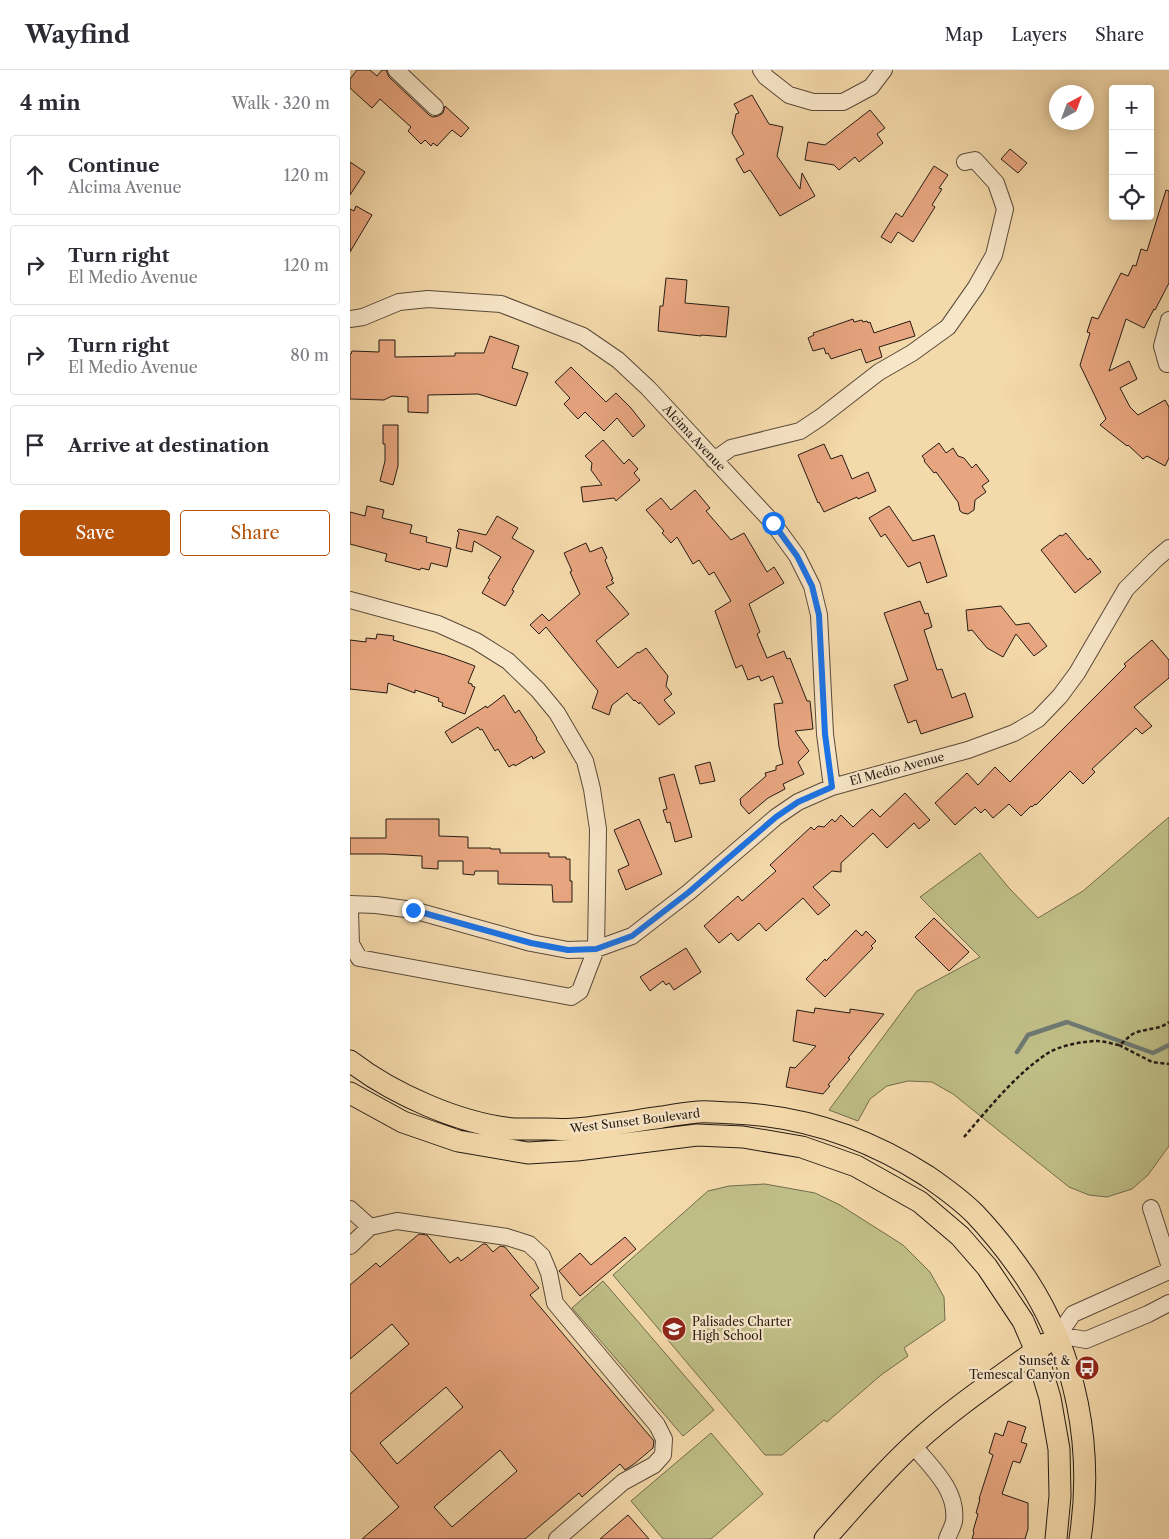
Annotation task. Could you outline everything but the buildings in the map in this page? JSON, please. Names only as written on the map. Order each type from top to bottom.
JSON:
[{"type":"main road","name":"West Sunset Boulevard","points":[[350,1061],[396,1090],[438,1110],[476,1122],[513,1129],[573,1130],[699,1112],[753,1114],[797,1120],[831,1129],[874,1146],[905,1162],[940,1185],[974,1212],[1017,1264],[1039,1298],[1058,1336],[1076,1398],[1082,1433],[1085,1472],[1083,1519],[1080,1539]]},
{"type":"main road","name":"West Sunset Boulevard","points":[[350,1093],[403,1122],[458,1141],[528,1153],[577,1150],[697,1135],[743,1137],[802,1147],[856,1166],[920,1202],[960,1236],[987,1267],[1023,1321],[1036,1351],[1050,1398],[1059,1449],[1060,1496],[1056,1539]]},
{"type":"main road","points":[[825,1539],[913,1444],[946,1417],[1058,1336]]},
{"type":"street","points":[[396,70],[435,107]]},
{"type":"street","points":[[760,70],[766,78],[789,95],[813,102],[843,102],[871,87],[884,70]]},
{"type":"street","points":[[714,460],[731,448],[800,431],[879,372],[912,353],[948,327],[976,287],[994,256],[1005,209],[996,183],[975,160],[965,162]]},
{"type":"street","name":"Alcima Avenue","points":[[350,320],[399,302],[428,299],[500,304],[583,336],[618,360],[648,388],[773,523],[797,556],[812,586],[819,615],[825,734],[832,787]]},
{"type":"street","points":[[1167,364],[1162,346],[1169,320]]},
{"type":"street","name":"El Medio Avenue","points":[[350,904],[413,910],[531,943],[568,950],[596,949],[632,936],[689,892],[776,817],[798,802],[832,787],[968,750],[1014,733],[1038,719],[1060,696],[1078,673],[1126,589],[1169,548]]},
{"type":"street","points":[[350,600],[438,624],[476,641],[508,661],[538,690],[557,713],[585,761],[592,789],[598,829],[596,949],[580,991],[571,997],[360,958],[351,944],[350,911]]},
{"type":"street","points":[[1151,1208],[1169,1264]]},
{"type":"street","points":[[350,1210],[370,1227]]},
{"type":"street","points":[[350,1246],[370,1227],[397,1221],[507,1238],[529,1244],[542,1256],[549,1273],[556,1303],[657,1426],[664,1439],[663,1455],[654,1465],[623,1482],[557,1539]]},
{"type":"street","points":[[1169,1272],[1073,1314],[1058,1336],[1086,1340],[1169,1303]]},
{"type":"street","points":[[913,1444],[946,1486],[954,1506],[954,1523],[946,1539]]},
{"type":"path","points":[[1121,1044],[1133,1033],[1164,1026],[1169,1022]]},
{"type":"path","points":[[964,1137],[995,1101],[1027,1070],[1050,1052],[1073,1044],[1097,1041],[1121,1044],[1152,1062],[1169,1064]]},
{"type":"shaded area","points":[[1169,817],[1169,1146],[1148,1175],[1132,1189],[1107,1197],[1089,1195],[1069,1187],[953,1094],[932,1082],[908,1081],[887,1086],[870,1099],[858,1121],[829,1110],[917,991],[980,957],[920,897],[980,853],[1009,888],[1038,918],[1083,891]]},
{"type":"shaded area","points":[[765,1184],[815,1193],[840,1205],[903,1245],[930,1272],[944,1297],[945,1320],[904,1348],[908,1356],[881,1375],[827,1422],[824,1420],[782,1455],[765,1455],[613,1275],[708,1191],[729,1186]]},
{"type":"shaded area","points":[[603,1281],[714,1410],[683,1436],[572,1308]]},
{"type":"shaded area","points":[[711,1433],[763,1494],[711,1539],[663,1539],[631,1501]]},
{"type":"waterway","points":[[1017,1052],[1028,1035],[1067,1022],[1153,1053],[1169,1045]]},
{"type":"place","name":"Palisades Charter High School","points":[[674,1329]]},
{"type":"place","name":"Sunset & Temescal Canyon","points":[[1087,1368]]},
{"type":"route","points":[[413,910],[531,943],[568,950],[596,949],[632,936],[689,892],[776,817],[798,802],[832,787],[825,734],[819,615],[812,586],[797,556],[773,523]]}]
